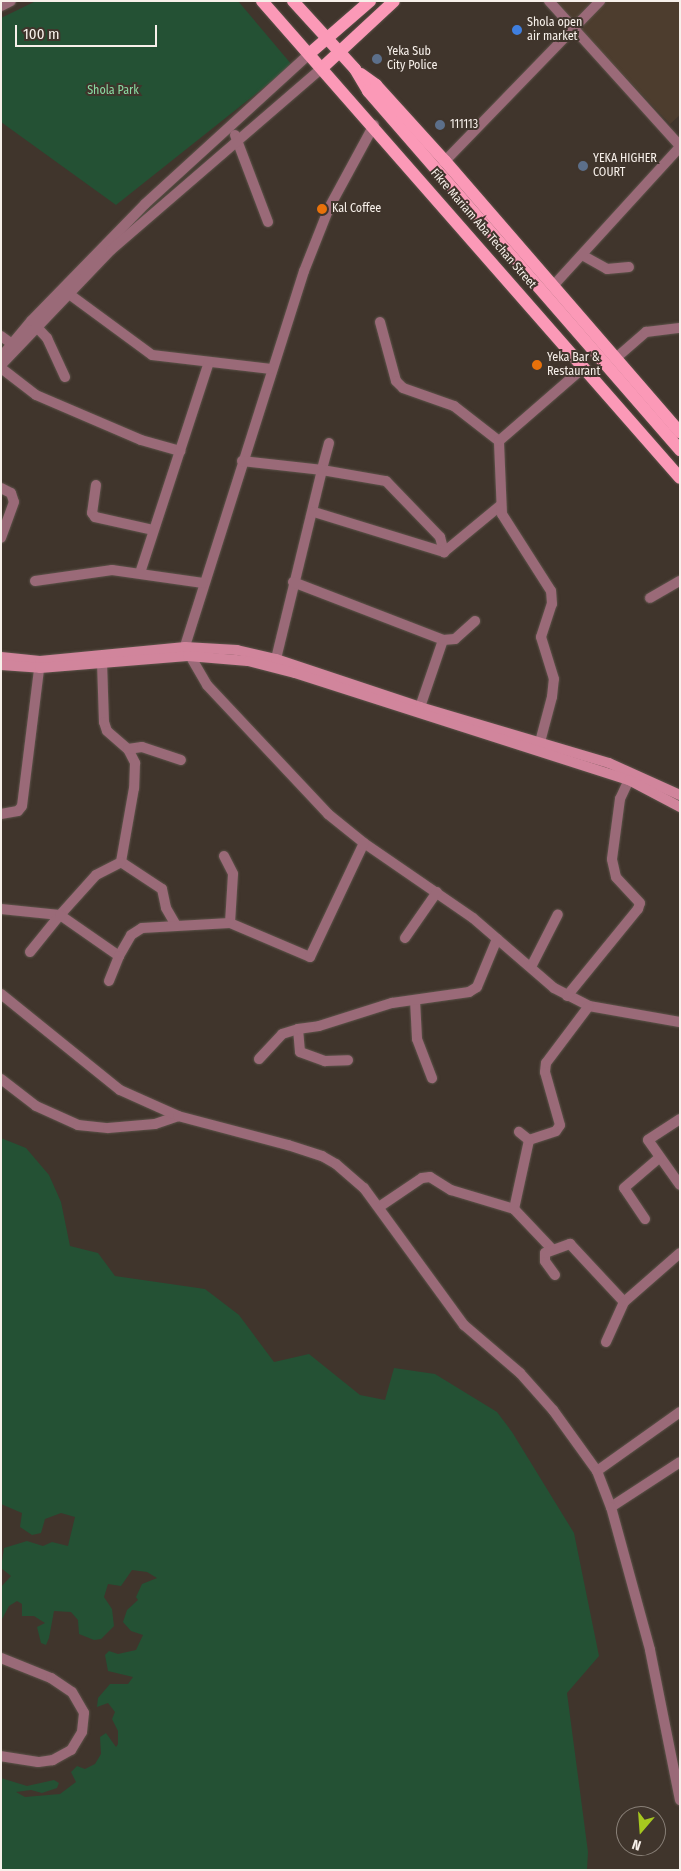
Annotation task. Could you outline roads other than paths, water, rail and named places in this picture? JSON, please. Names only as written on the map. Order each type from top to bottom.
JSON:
[{"type":"main road","name":"Fikre Mariam Aba Techan Street","points":[[262,1],[374,125],[680,478]]},
{"type":"main road","name":"Fikre Mariam Aba Techan Street","points":[[292,1],[355,69],[368,91],[547,288],[680,450]]},
{"type":"main road","points":[[308,54],[370,1]]},
{"type":"main road","points":[[322,68],[394,1]]},
{"type":"main road","points":[[355,69],[376,85],[445,161],[547,288],[616,358],[680,432]]},
{"type":"main road","points":[[529,303],[547,288]]},
{"type":"main road","points":[[1,657],[40,664],[187,651],[237,650],[276,659],[420,707],[470,726],[540,742],[609,763],[680,795]]},
{"type":"main road","points":[[1,664],[102,662],[187,651],[248,661],[295,673],[470,726],[629,780],[680,807]]},
{"type":"street","points":[[1,6],[11,1]]},
{"type":"street","points":[[547,288],[582,255],[680,147],[549,1]]},
{"type":"street","points":[[445,161],[600,1]]},
{"type":"street","points":[[66,292],[145,204],[232,127],[308,54]]},
{"type":"street","points":[[1,357],[12,344],[111,250],[236,140],[322,68]]},
{"type":"street","points":[[374,125],[329,208],[271,369],[203,583],[187,651],[207,685],[315,801],[364,843],[436,892],[567,996],[589,1006],[680,1022]]},
{"type":"street","points":[[232,127],[268,222]]},
{"type":"street","points":[[582,255],[607,270],[629,267]]},
{"type":"street","points":[[66,292],[152,355],[271,369]]},
{"type":"street","points":[[380,322],[396,381],[403,388],[454,406],[498,441],[501,505],[507,526],[551,591],[552,604],[541,637],[554,679],[552,697],[540,742]]},
{"type":"street","points":[[34,324],[1,367],[36,395],[141,440],[180,451]]},
{"type":"street","points":[[34,324],[47,338],[65,377]]},
{"type":"street","points":[[616,358],[646,332],[680,328]]},
{"type":"street","points":[[1,336],[12,344]]},
{"type":"street","points":[[140,573],[209,362]]},
{"type":"street","points":[[498,441],[584,367]]},
{"type":"street","points":[[276,659],[293,582],[314,512],[328,442]]},
{"type":"street","points":[[242,461],[322,470],[386,481],[440,538],[444,552]]},
{"type":"street","points":[[96,485],[92,514],[95,517],[154,530]]},
{"type":"street","points":[[1,488],[12,494],[14,502],[1,538]]},
{"type":"street","points":[[444,552],[501,505]]},
{"type":"street","points":[[314,512],[444,552]]},
{"type":"street","points":[[35,581],[91,571],[140,573],[203,583]]},
{"type":"street","points":[[650,598],[680,581]]},
{"type":"street","points":[[293,582],[443,640],[455,639],[475,620]]},
{"type":"street","points":[[420,707],[443,640]]},
{"type":"street","points":[[102,662],[104,722],[112,736],[128,749],[135,772],[121,862]]},
{"type":"street","points":[[1,814],[18,811],[22,806],[40,664]]},
{"type":"street","points":[[128,749],[142,747],[181,760]]},
{"type":"street","points":[[567,996],[638,909],[640,903],[616,877],[612,859],[619,805],[629,780]]},
{"type":"street","points":[[110,981],[119,956],[135,930],[176,925],[230,923],[310,956],[364,843]]},
{"type":"street","points":[[224,856],[233,874],[230,923]]},
{"type":"street","points":[[30,952],[96,875],[121,862]]},
{"type":"street","points":[[121,862],[162,889],[166,908],[176,925]]},
{"type":"street","points":[[405,938],[436,892]]},
{"type":"street","points":[[1,909],[60,915],[119,956]]},
{"type":"street","points":[[531,967],[558,914]]},
{"type":"street","points":[[259,1059],[282,1034],[298,1029],[319,1026],[392,1003],[469,992],[477,987],[497,939]]},
{"type":"street","points":[[1,994],[120,1090],[178,1116],[322,1156],[364,1188],[434,1282],[452,1312],[520,1372],[579,1444],[597,1471],[611,1507],[650,1650],[680,1800]]},
{"type":"street","points":[[415,1000],[416,1039],[432,1078]]},
{"type":"street","points":[[529,1140],[556,1131],[560,1126],[545,1072],[546,1063],[589,1006]]},
{"type":"street","points":[[298,1029],[300,1052],[325,1061],[348,1060]]},
{"type":"street","points":[[1,1079],[36,1106],[78,1125],[108,1128],[155,1124],[178,1116]]},
{"type":"street","points":[[680,1119],[648,1140],[680,1185]]},
{"type":"street","points":[[519,1132],[529,1140]]},
{"type":"street","points":[[514,1209],[529,1140]]},
{"type":"street","points":[[644,1219],[624,1188],[659,1158]]},
{"type":"street","points":[[379,1207],[426,1176],[451,1190],[514,1209],[552,1248]]},
{"type":"street","points":[[554,1275],[545,1256],[552,1248],[567,1243],[574,1246],[624,1302]]},
{"type":"street","points":[[606,1342],[624,1302],[678,1257]]},
{"type":"street","points":[[597,1471],[680,1412]]},
{"type":"street","points":[[611,1507],[680,1462]]},
{"type":"street","points":[[1,1658],[51,1678],[72,1692],[84,1713],[82,1732],[71,1750],[53,1760],[38,1762],[1,1756]]},
{"type":"place","name":"Shola open air market","points":[[517,30]]},
{"type":"place","name":"Yeka Sub City Police","points":[[377,59]]},
{"type":"place","name":"111113","points":[[440,125]]},
{"type":"place","name":"YEKA HIGHER COURT","points":[[583,166]]},
{"type":"place","name":"Kal Coffee","points":[[322,209]]},
{"type":"place","name":"Yeka Bar & Restaurant","points":[[537,365]]},
{"type":"park label","name":"Shola Park","points":[[113,91]]}]
